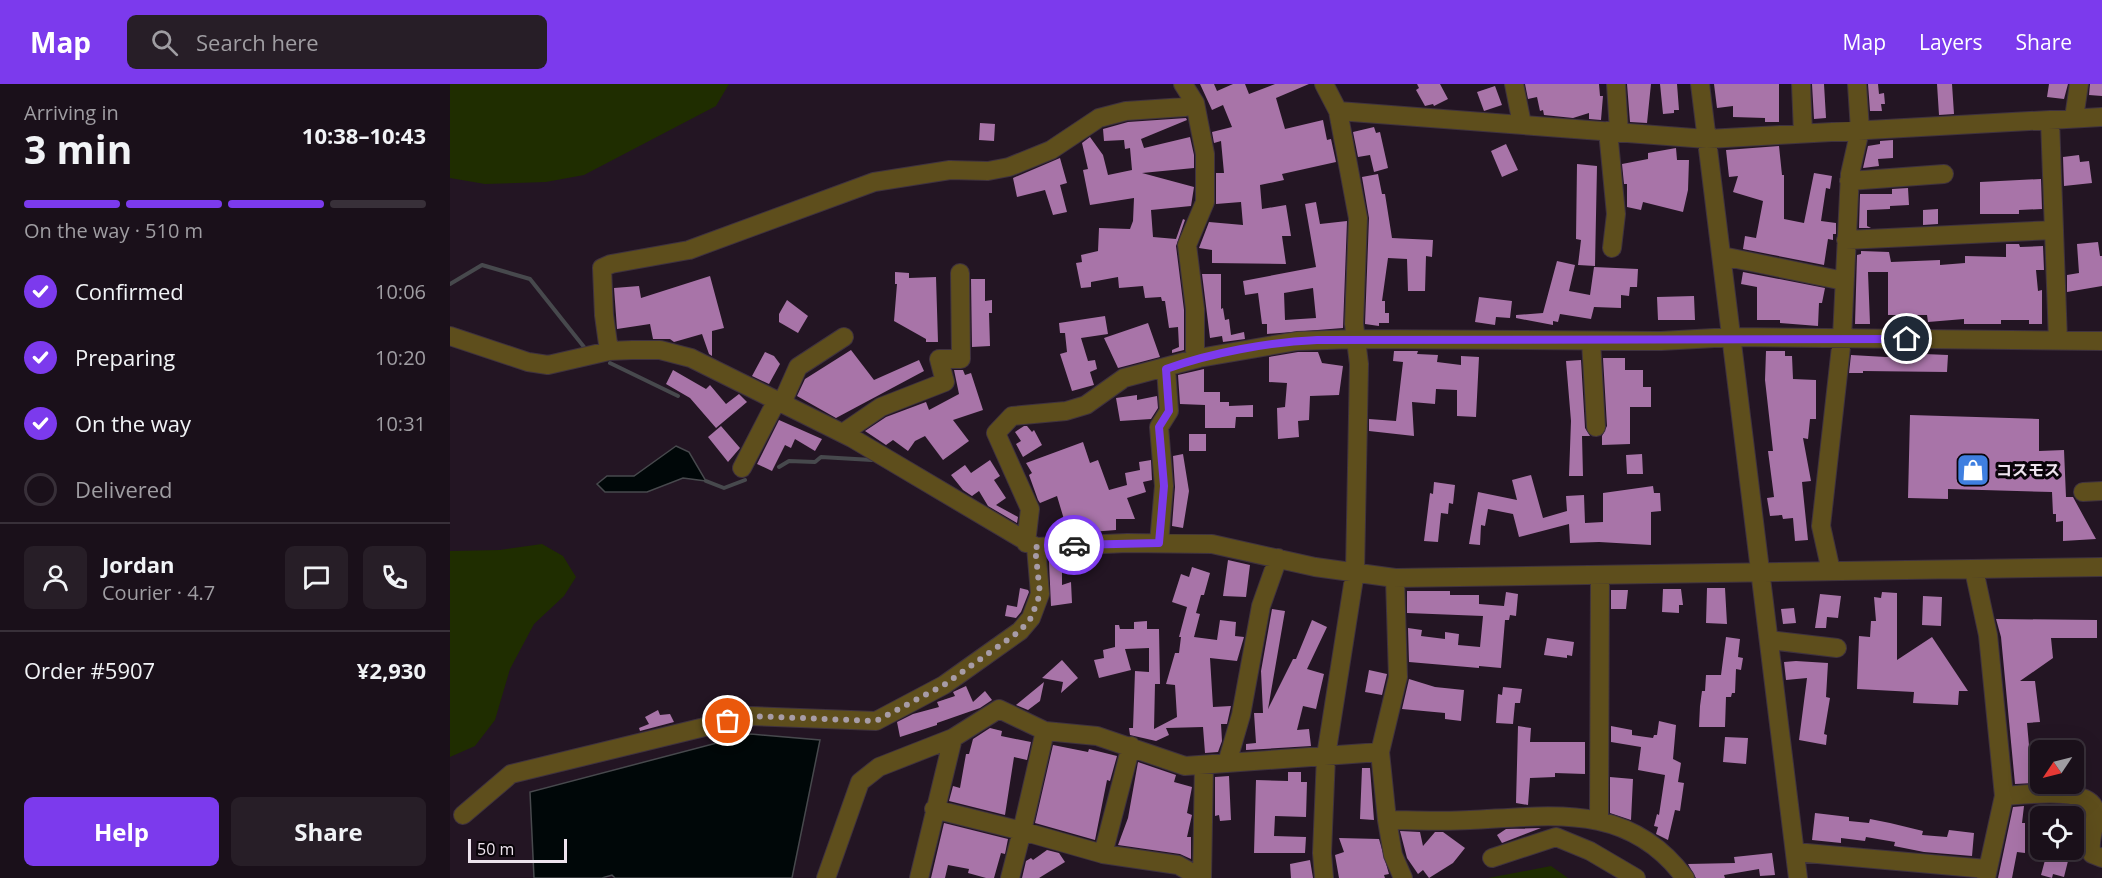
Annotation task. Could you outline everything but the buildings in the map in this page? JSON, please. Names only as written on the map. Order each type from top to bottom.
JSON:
[{"type":"street","points":[[1183,84],[1195,103],[1205,154],[1205,202],[1187,245],[1195,309],[1195,351],[1198,358]]},
{"type":"street","points":[[1324,84],[1338,111],[1358,218],[1354,324],[1359,364],[1355,572],[1326,756],[1322,853],[1324,878]]},
{"type":"street","points":[[1514,84],[1521,124]]},
{"type":"street","points":[[1612,248],[1616,214],[1614,132],[1616,84]]},
{"type":"street","points":[[1700,84],[1798,878]]},
{"type":"street","points":[[1801,84],[1803,133]]},
{"type":"street","points":[[1831,571],[1821,526],[1842,338],[1849,181],[1860,130],[1857,84]]},
{"type":"street","points":[[2074,118],[2079,84]]},
{"type":"street","points":[[609,351],[604,315],[602,268],[611,264],[689,250],[874,182],[950,170],[988,171],[1009,167],[1051,150],[1099,118],[1126,111],[1185,107],[1195,103]]},
{"type":"street","points":[[1338,111],[1707,139],[2102,117]]},
{"type":"street","points":[[2050,120],[2058,341]]},
{"type":"street","points":[[1849,181],[1944,174]]},
{"type":"street","points":[[1846,240],[2054,230]]},
{"type":"street","points":[[1722,256],[1844,281]]},
{"type":"street","points":[[843,433],[881,407],[945,382],[939,359],[962,359],[960,273]]},
{"type":"street","points":[[450,336],[528,362],[548,365],[609,351],[660,350],[691,358],[843,433],[1031,545],[1212,544],[1395,578],[2102,567]]},
{"type":"street","points":[[742,468],[798,367],[844,337]]},
{"type":"street","points":[[463,816],[511,774],[750,716],[876,721],[944,685],[1020,631],[1031,618],[1040,594],[1031,545],[1029,509],[996,433],[1012,416],[1066,411],[1086,405],[1124,378],[1166,369],[1198,358],[1297,341],[1356,339],[1591,341],[1732,337],[2102,341]]},
{"type":"street","points":[[1591,341],[1596,427]]},
{"type":"street","points":[[1159,543],[1164,486],[1159,427],[1169,411],[1166,369]]},
{"type":"street","points":[[2083,492],[2102,491]]},
{"type":"street","points":[[1227,763],[1241,715],[1261,606],[1278,558]]},
{"type":"street","points":[[1795,852],[1987,873],[2004,796],[1988,635],[1974,570]]},
{"type":"street","points":[[1599,821],[1600,576]]},
{"type":"street","points":[[1395,578],[1398,677],[1380,753],[1393,855],[1403,878]]},
{"type":"street","points":[[1769,640],[1837,648]]},
{"type":"street","points":[[826,878],[860,782],[879,767],[953,738],[999,710],[1045,731],[1096,736],[1185,766],[1380,753]]},
{"type":"street","points":[[1011,878],[1045,731]]},
{"type":"street","points":[[919,878],[953,738]]},
{"type":"street","points":[[1103,854],[1131,746]]},
{"type":"street","points":[[934,809],[1103,854],[1178,865],[1201,878],[1204,765]]},
{"type":"street","points":[[2004,796],[2059,794],[2081,796],[2090,802],[2096,811],[2089,847],[2092,854],[2102,858]]},
{"type":"street","points":[[1387,820],[1468,820],[1558,815],[1599,821],[1632,832],[1656,846],[1671,860],[1684,878]]},
{"type":"street","points":[[1492,858],[1556,837],[1590,851],[1636,878]]},
{"type":"green space","points":[[450,84],[729,84],[716,106],[584,175],[546,182],[485,184],[450,178]]},
{"type":"green space","points":[[542,544],[563,556],[576,577],[564,596],[534,624],[510,669],[495,720],[475,746],[450,757],[450,551],[500,550]]},
{"type":"green space","points":[[1551,866],[1568,878],[1488,878]]},
{"type":"shaded area","points":[[676,446],[689,452],[706,481],[683,478],[647,492],[605,492],[597,484],[607,476],[634,476]]},
{"type":"shaded area","points":[[751,734],[820,740],[792,878],[615,878],[612,875],[602,878],[534,878],[530,792]]},
{"type":"waterway","points":[[450,284],[482,265],[530,279],[584,347]]},
{"type":"waterway","points":[[610,363],[678,396]]},
{"type":"waterway","points":[[779,467],[789,461],[815,462],[821,457],[872,460]]},
{"type":"waterway","points":[[706,481],[724,488],[745,480]]},
{"type":"way so far","points":[[728,721],[750,716],[876,721],[944,685],[1020,631],[1031,618],[1040,594],[1035,547],[1074,545]]},
{"type":"place","name":"コスモス","points":[[1973,470]]},
{"type":"route","points":[[1074,545],[1159,543],[1164,486],[1159,427],[1169,411],[1166,369],[1198,358],[1297,341],[1317,340],[1661,341],[1732,337],[1907,339]]}]
